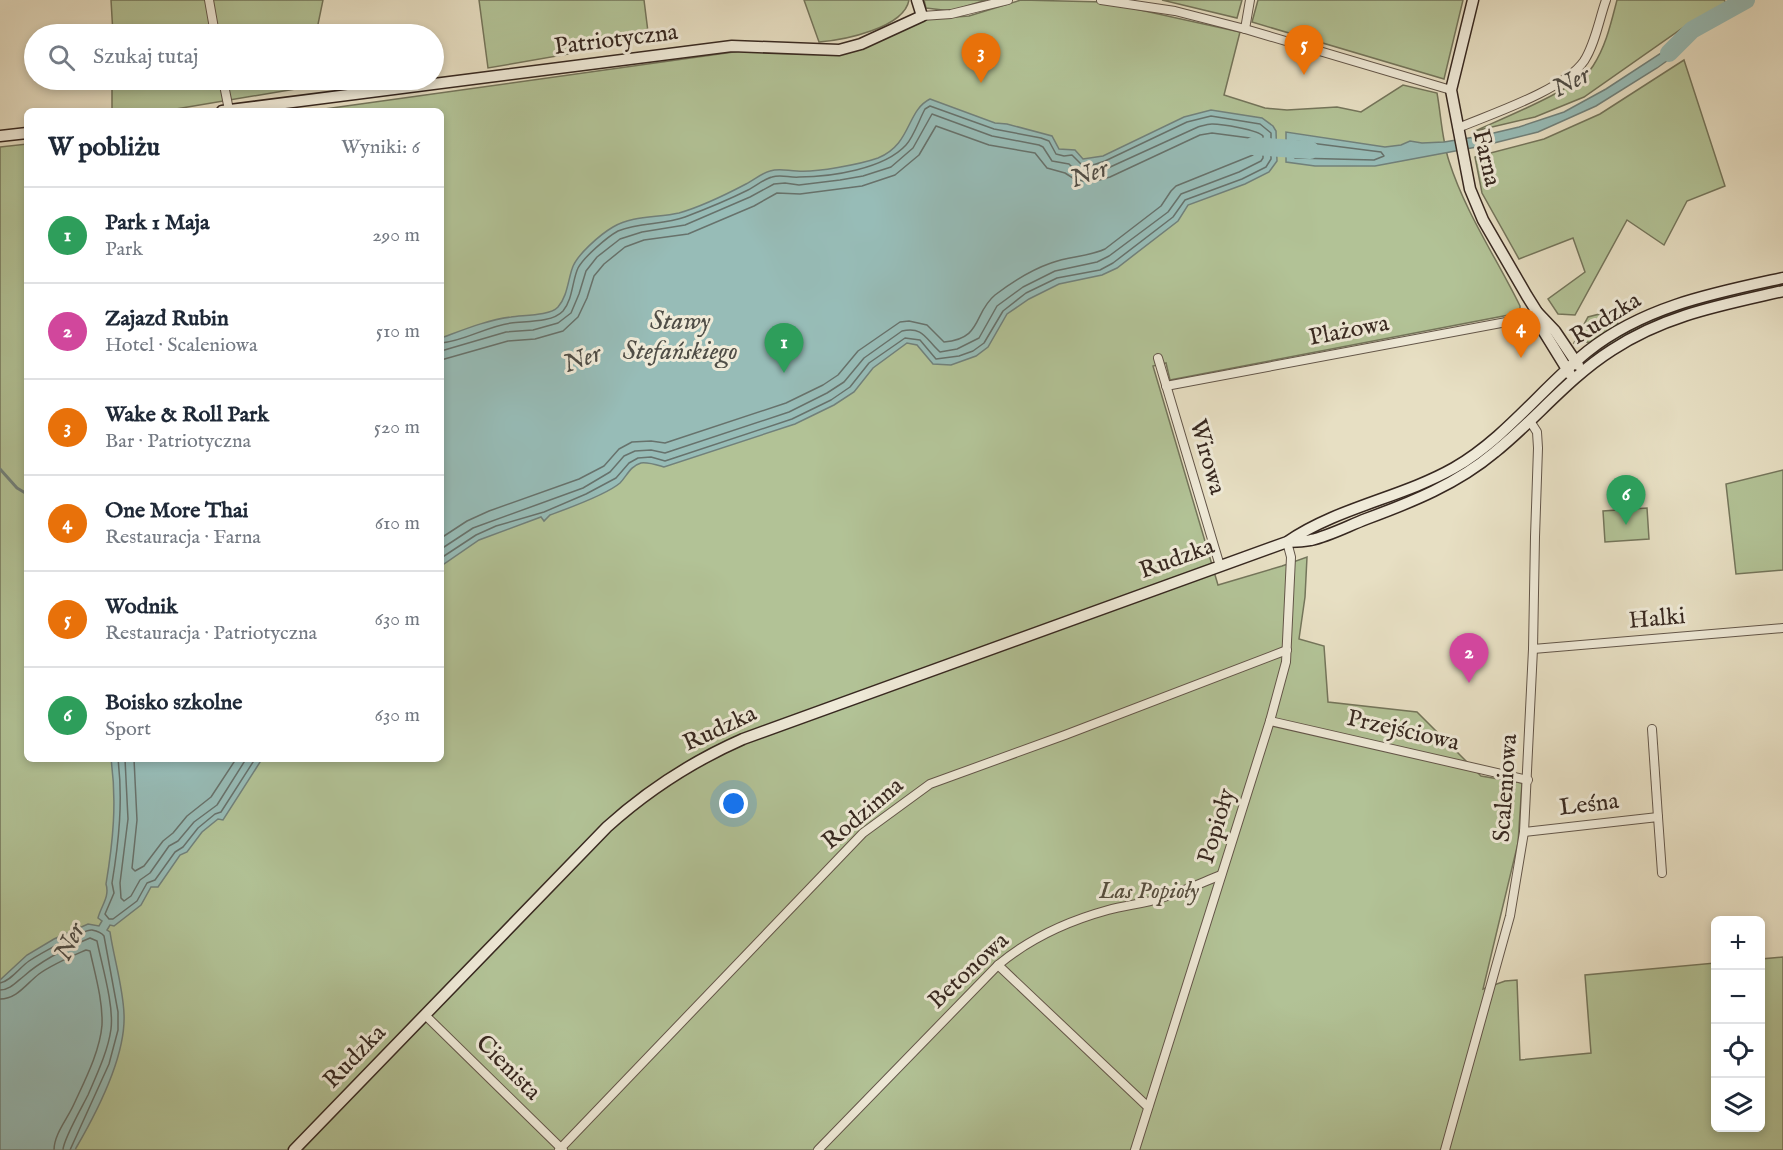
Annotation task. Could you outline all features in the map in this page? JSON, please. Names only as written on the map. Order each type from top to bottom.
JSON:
[{"type":"street","points":[[209,0],[213,24]]},
{"type":"street","points":[[917,0],[922,16]]},
{"type":"street","name":"Patriotyczna","points":[[444,83],[732,46],[839,50],[861,44],[922,16],[951,14],[1008,0]]},
{"type":"street","points":[[1101,0],[1174,11],[1245,29],[1451,90]]},
{"type":"street","points":[[1245,29],[1250,0]]},
{"type":"street","name":"Farna","points":[[1473,0],[1451,90],[1470,189],[1480,215],[1537,312],[1541,327],[1567,370],[1578,375]]},
{"type":"street","points":[[1458,131],[1535,95],[1574,72],[1587,55],[1606,0]]},
{"type":"street","points":[[225,90],[229,108]]},
{"type":"street","name":"Patriotyczna","points":[[245,108],[386,90]]},
{"type":"street","points":[[0,136],[24,133]]},
{"type":"street","name":"Rudzka","points":[[1287,542],[1307,528],[1409,489],[1456,466],[1502,432],[1576,362],[1614,334],[1668,307],[1700,297],[1783,278]]},
{"type":"street","name":"Rudzka","points":[[294,1150],[607,827],[648,793],[682,770],[756,734],[1287,542],[1310,540],[1327,534],[1444,487],[1487,459],[1578,375],[1622,343],[1671,319],[1710,307],[1783,291]]},
{"type":"street","name":"Farna","points":[[1537,312],[1546,319],[1576,362],[1578,375]]},
{"type":"street","name":"Plażowa","points":[[1166,386],[1517,320],[1537,312]]},
{"type":"street","name":"Wirowa","points":[[1158,358],[1220,566]]},
{"type":"street","name":"Scaleniowa","points":[[1445,1150],[1510,916],[1524,832],[1533,649],[1538,444],[1537,432],[1530,421]]},
{"type":"street","name":"Popioły","points":[[1135,1150],[1270,721],[1286,662],[1291,557],[1287,542]]},
{"type":"street","name":"Halki","points":[[1533,649],[1783,628]]},
{"type":"street","name":"Rodzinna","points":[[561,1149],[863,833],[930,784],[1287,650]]},
{"type":"street","name":"Przejściowa","points":[[1270,721],[1528,780]]},
{"type":"street","points":[[1652,729],[1662,873]]},
{"type":"street","name":"Leśna","points":[[1524,832],[1658,817]]},
{"type":"street","name":"Betonowa","points":[[818,1150],[1014,951],[1079,920],[1110,909],[1161,898],[1221,875]]},
{"type":"street","points":[[998,965],[1148,1107]]},
{"type":"street","name":"Cienista","points":[[425,1015],[561,1149]]},
{"type":"green space","points":[[111,0],[323,0],[318,24],[112,24]]},
{"type":"green space","points":[[479,0],[644,0],[649,40],[488,68]]},
{"type":"green space","points":[[804,0],[909,0],[905,10],[885,25],[843,39],[819,42]]},
{"type":"green space","points":[[924,0],[986,0],[951,11],[926,8]]},
{"type":"green space","name":"Las Popioły","points":[[1021,0],[1104,2],[1240,32],[1224,95],[1265,108],[1287,110],[1337,107],[1361,112],[1403,85],[1437,93],[1445,145],[1456,180],[1472,217],[1520,306],[1520,310],[1514,314],[1170,380],[1166,363],[1153,366],[1218,585],[1307,557],[1305,597],[1299,639],[1324,646],[1328,702],[1417,712],[1481,776],[1522,783],[1518,843],[1483,989],[1505,981],[1517,980],[1520,1060],[1591,1053],[1585,975],[1711,963],[1711,1132],[1765,1132],[1765,959],[1783,957],[1783,1150],[0,1150],[0,147],[24,144],[24,762],[444,762],[444,108],[332,108],[748,50],[837,55],[929,19],[969,16]]},
{"type":"green space","points":[[1162,0],[1242,0],[1237,18]]},
{"type":"green space","points":[[1258,0],[1463,0],[1444,79],[1252,22]]},
{"type":"green space","points":[[1617,0],[1724,0],[1727,4],[1687,25],[1584,97],[1535,117],[1475,131],[1556,93],[1585,75],[1593,66],[1608,34]]},
{"type":"green space","points":[[1684,60],[1725,186],[1687,201],[1664,245],[1627,220],[1575,315],[1558,314],[1548,299],[1585,272],[1573,238],[1519,259],[1482,193],[1475,157],[1544,139],[1600,114]]},
{"type":"green space","points":[[112,90],[289,90],[182,108],[112,108]]},
{"type":"green space","points":[[1783,283],[1783,285],[1669,314],[1591,356],[1619,336],[1666,314],[1704,302]]},
{"type":"green space","points":[[1615,310],[1618,325],[1591,342],[1574,343],[1588,317]]},
{"type":"green space","points":[[1783,470],[1783,570],[1736,574],[1726,484]]},
{"type":"green space","points":[[1647,508],[1649,539],[1605,542],[1603,511]]},
{"type":"water","points":[[1686,35],[1689,42],[1657,68],[1596,106],[1538,132],[1482,146],[1375,166],[1315,166],[1286,162],[1286,132],[1385,147],[1410,141],[1444,142],[1519,127],[1564,112],[1606,89]]},
{"type":"water","name":"Stawy Stefańskiego","points":[[930,99],[995,123],[1052,136],[1059,149],[1075,150],[1083,159],[1103,156],[1184,117],[1211,110],[1262,118],[1276,131],[1277,161],[1269,172],[1245,184],[1188,205],[1178,221],[1117,268],[1102,275],[1059,284],[1029,299],[1007,314],[988,347],[976,356],[951,365],[933,364],[917,345],[907,343],[873,368],[854,392],[834,405],[795,424],[664,467],[647,463],[637,464],[620,483],[606,492],[550,515],[544,521],[541,517],[479,540],[444,564],[444,337],[493,320],[543,314],[554,310],[563,299],[574,263],[589,245],[621,223],[679,213],[722,196],[770,171],[826,169],[878,158],[897,145],[922,104]]},
{"type":"water","points":[[111,762],[260,762],[223,820],[218,819],[202,832],[187,852],[180,855],[158,887],[151,887],[141,905],[114,926],[110,925],[107,930],[110,932],[122,994],[123,1030],[109,1083],[75,1150],[0,1150],[0,980],[27,955],[54,939],[88,924],[99,926],[102,921],[98,918],[107,893],[114,791]]},
{"type":"waterway","name":"Ner","points":[[1669,53],[1692,30],[1746,0]]},
{"type":"waterway","name":"Ner","points":[[1253,146],[1310,150]]},
{"type":"waterway","points":[[0,469],[17,488],[24,492]]},
{"type":"place","name":"Wodnik","points":[[1304,75]]},
{"type":"place","name":"Wake & Roll Park","points":[[981,83]]},
{"type":"place","name":"One More Thai","points":[[1521,358]]},
{"type":"place","name":"Park 1 Maja","points":[[784,373]]},
{"type":"place","name":"Boisko szkolne","points":[[1626,525]]},
{"type":"place","name":"Zajazd Rubin","points":[[1469,683]]}]
